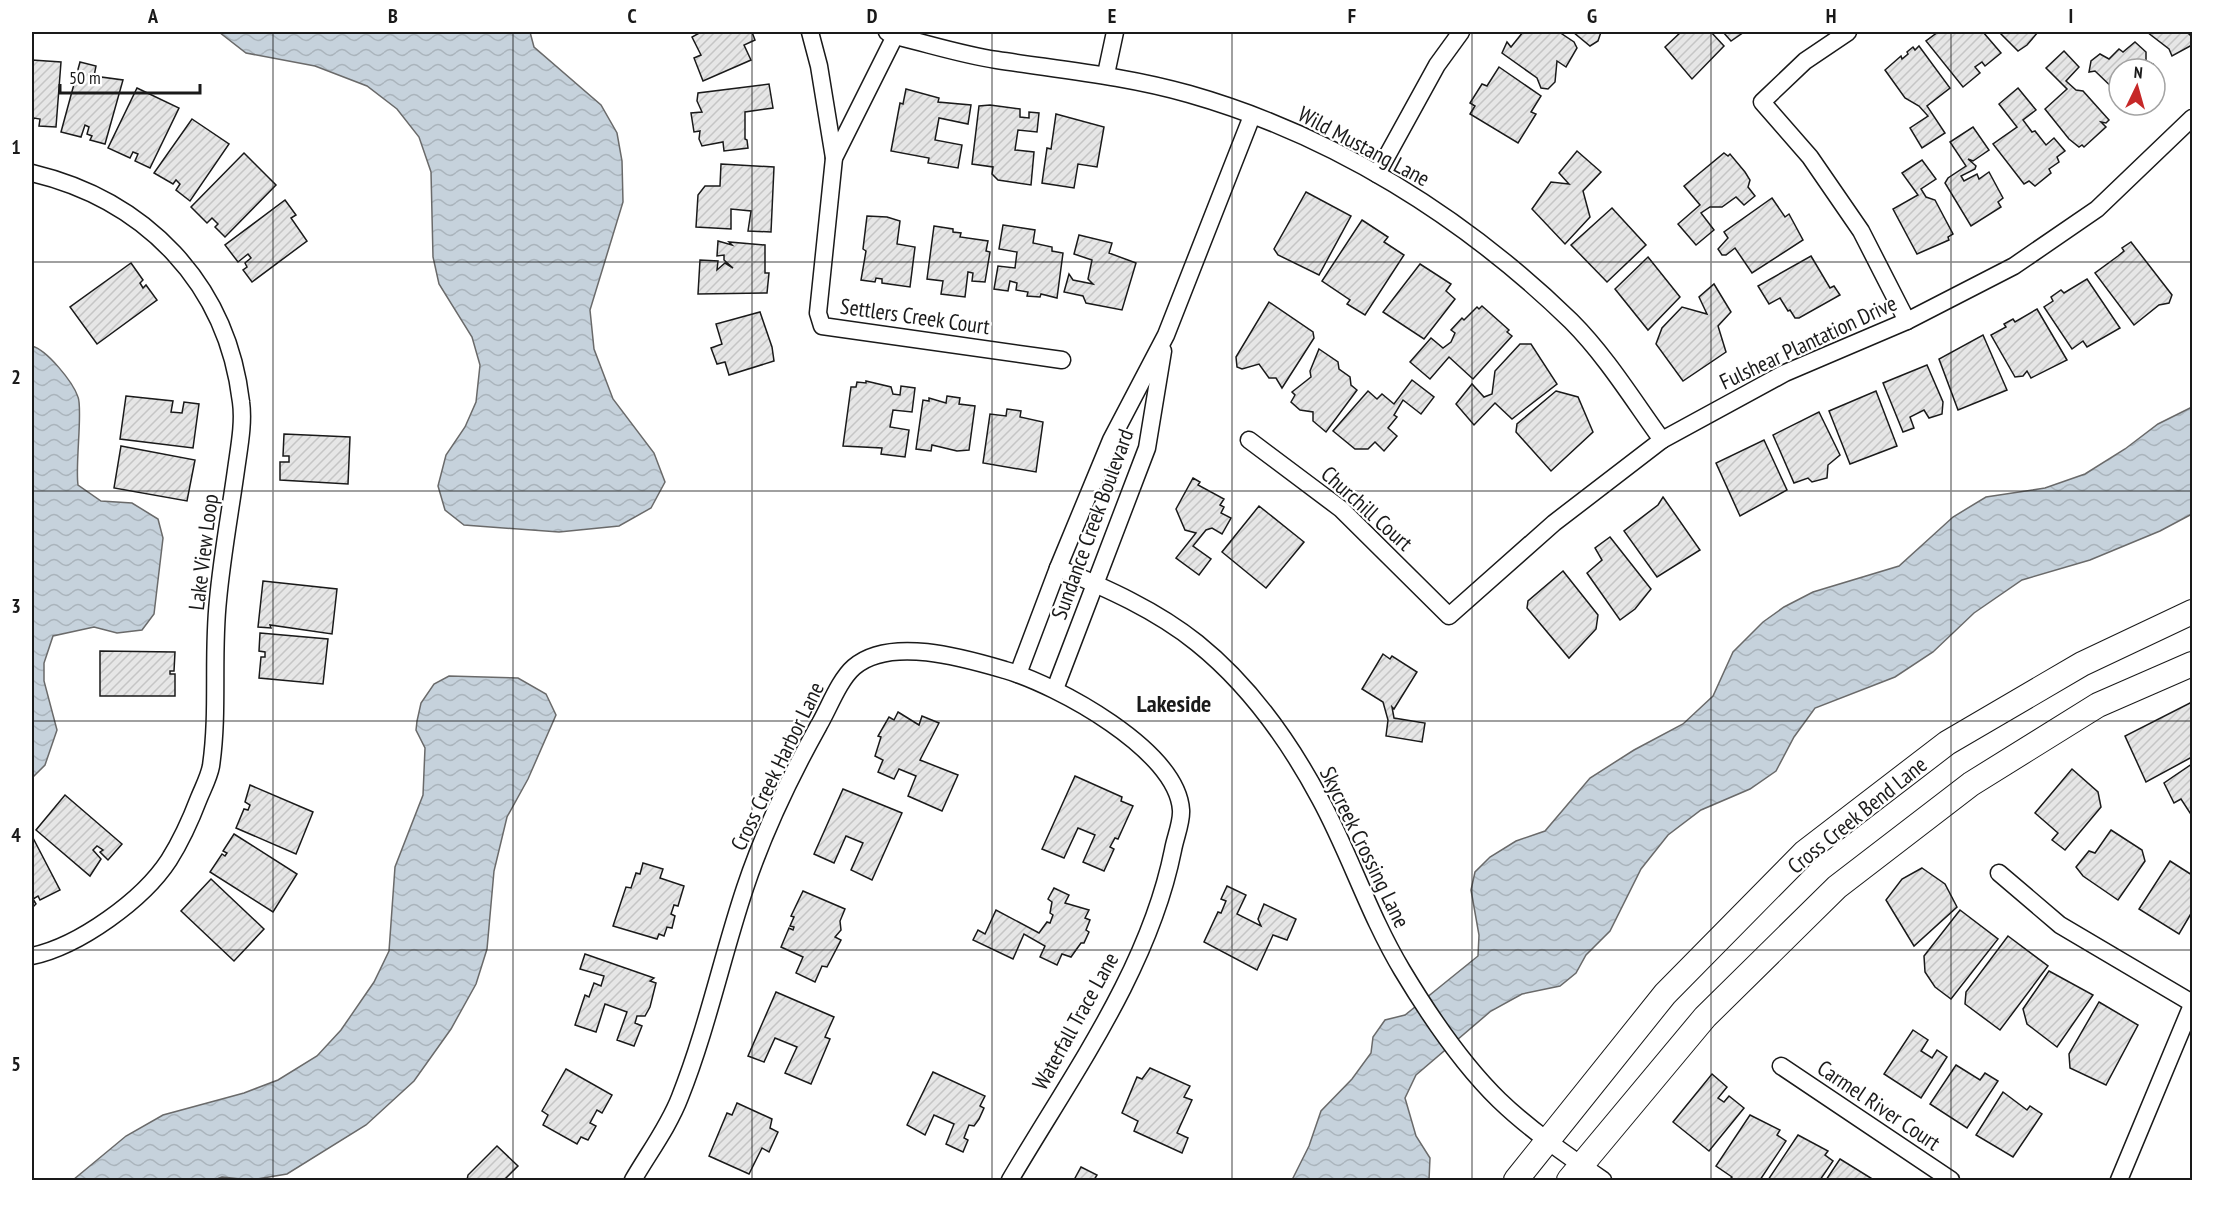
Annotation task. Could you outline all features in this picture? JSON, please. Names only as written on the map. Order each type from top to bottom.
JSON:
[{"type":"main road","name":"Cross Creek Bend Lane","points":[[1516,1180],[1665,994],[1805,852],[1947,743],[2082,664],[2193,612]]},
{"type":"main road","name":"Cross Creek Bend Lane","points":[[1575,1173],[1705,1017],[1837,887],[1971,784],[2098,705],[2193,664]]},
{"type":"street","name":"Settlers Creek Court","points":[[810,32],[819,66],[834,158],[818,314],[822,326],[1062,360]]},
{"type":"street","points":[[1106,74],[1114,32]]},
{"type":"street","points":[[1377,174],[1437,65],[1461,32]]},
{"type":"street","points":[[1848,32],[1805,61],[1762,102],[1810,157],[1861,231],[1907,321]]},
{"type":"street","name":"Settlers Creek Court","points":[[834,158],[891,34]]},
{"type":"street","name":"Wild Mustang Lane","points":[[891,34],[995,60],[1106,74],[1190,94],[1317,141],[1377,174],[1440,213],[1504,263],[1572,322],[1620,381],[1662,440]]},
{"type":"street","name":"Sundance Creek Boulevard","points":[[1018,674],[1058,568],[1111,440],[1166,335],[1252,116]]},
{"type":"street","name":"Fulshear Plantation Drive","points":[[1449,616],[1554,523],[1662,440],[1785,373],[1907,321],[2013,266],[2097,209],[2193,118]]},
{"type":"street","name":"Lake View Loop","points":[[32,173],[62,180],[109,201],[151,229],[189,269],[214,310],[231,354],[242,403],[238,452],[222,555],[217,609],[214,729],[210,769],[192,817],[168,861],[133,900],[91,930],[44,954],[32,956]]},
{"type":"street","name":"Sundance Creek Boulevard","points":[[1055,689],[1147,448],[1166,335]]},
{"type":"street","name":"Churchill Court","points":[[1249,440],[1341,509],[1449,616]]},
{"type":"street","name":"Skycreek Crossing Lane","points":[[1058,568],[1147,610],[1197,643],[1245,689],[1287,745],[1320,800],[1373,915],[1401,969],[1433,1018],[1499,1100],[1548,1139],[1575,1173],[1603,1180]]},
{"type":"street","name":"Cross Creek Harbor Lane","points":[[633,1180],[679,1101],[746,887],[772,819],[802,756],[850,670],[869,655],[888,652],[921,652],[976,662],[1018,674]]},
{"type":"street","name":"Waterfall Trace Lane","points":[[1010,1180],[1120,994],[1166,886],[1181,811],[1173,782],[1156,761],[1095,711],[1055,689],[1018,674]]},
{"type":"street","points":[[1999,873],[2060,925],[2193,1004],[2119,1180]]},
{"type":"street","name":"Carmel River Court","points":[[1781,1066],[1952,1180]]},
{"type":"water","points":[[219,32],[530,32],[534,47],[601,105],[617,133],[622,161],[623,202],[590,310],[594,349],[613,399],[654,453],[665,482],[651,508],[619,526],[559,532],[464,525],[445,510],[438,486],[446,455],[465,427],[476,402],[480,365],[472,337],[439,284],[433,257],[431,172],[419,137],[397,109],[367,86],[315,66],[246,53]]},
{"type":"water","points":[[32,346],[59,367],[78,397],[80,413],[78,485],[101,501],[132,503],[158,519],[163,538],[154,614],[142,630],[117,633],[94,627],[53,636],[44,663],[44,681],[57,730],[45,765],[32,778]]},
{"type":"water","points":[[2192,407],[2192,514],[2160,531],[2090,560],[2022,580],[1974,613],[1933,652],[1895,677],[1815,708],[1794,737],[1776,771],[1750,789],[1701,810],[1668,835],[1641,869],[1610,931],[1586,955],[1576,973],[1560,986],[1522,994],[1491,1011],[1416,1075],[1405,1098],[1416,1136],[1430,1158],[1429,1180],[1292,1180],[1309,1146],[1321,1111],[1352,1079],[1371,1053],[1373,1037],[1385,1020],[1405,1015],[1478,956],[1479,935],[1471,890],[1475,872],[1490,857],[1516,841],[1545,831],[1590,778],[1634,750],[1683,724],[1713,696],[1733,652],[1763,622],[1784,607],[1813,592],[1899,566],[1953,517],[1986,497],[2045,488],[2085,474],[2125,449],[2158,424]]},
{"type":"water","points":[[449,676],[518,678],[546,694],[556,715],[528,779],[507,817],[494,871],[487,949],[476,984],[451,1029],[414,1081],[366,1125],[287,1174],[251,1180],[222,1177],[214,1180],[73,1180],[126,1136],[163,1115],[244,1093],[278,1080],[317,1056],[341,1030],[374,982],[389,951],[395,867],[423,795],[425,748],[416,730],[417,721],[421,703],[434,684]]},
{"type":"building","points":[[701,32],[752,32],[755,40],[744,45],[751,60],[703,81],[694,58],[701,55],[692,37]]},
{"type":"building","points":[[1523,32],[1559,32],[1574,42],[1577,48],[1566,67],[1557,61],[1555,82],[1548,89],[1541,88],[1537,78],[1502,53],[1507,42],[1511,47]]},
{"type":"building","points":[[1573,32],[1601,32],[1598,41],[1590,46]]},
{"type":"building","points":[[1681,32],[1711,32],[1724,46],[1692,79],[1665,47]]},
{"type":"building","points":[[1723,32],[1744,32],[1731,41]]},
{"type":"building","points":[[1938,32],[1983,32],[2001,53],[1985,66],[1982,62],[1975,67],[1980,73],[1963,87],[1926,41]]},
{"type":"building","points":[[1999,32],[2038,32],[2027,45],[2018,51]]},
{"type":"building","points":[[2147,32],[2187,32],[2192,37],[2192,45],[2172,56],[2169,49]]},
{"type":"building","points":[[2135,42],[2146,52],[2146,57],[2111,57],[2119,49],[2123,52]]},
{"type":"building","points":[[1919,46],[1950,88],[1927,106],[1945,133],[1922,148],[1910,128],[1928,116],[1919,106],[1905,98],[1885,70],[1901,56],[1902,59],[1913,47],[1915,50]]},
{"type":"building","points":[[2064,51],[2079,67],[2066,81],[2076,90],[2083,91],[2109,120],[2106,123],[2101,122],[2106,127],[2084,147],[2082,145],[2079,147],[2069,139],[2045,109],[2067,89],[2046,68]]},
{"type":"building","points":[[2100,54],[2107,58],[2107,82],[2095,71],[2089,72],[2091,61]]},
{"type":"building","points":[[32,60],[61,62],[56,127],[39,126],[40,119],[34,118],[32,123]]},
{"type":"building","points":[[80,62],[96,66],[94,76],[123,80],[105,144],[90,140],[92,136],[87,134],[89,127],[85,125],[81,137],[61,132]]},
{"type":"building","points":[[1499,67],[1541,96],[1531,112],[1536,114],[1518,143],[1470,114],[1475,106],[1470,103],[1482,84],[1487,86]]},
{"type":"building","points":[[769,84],[773,108],[745,112],[745,139],[748,148],[724,151],[723,142],[702,146],[699,139],[700,131],[694,132],[691,113],[702,112],[697,101],[698,93]]},
{"type":"building","points":[[137,88],[179,108],[150,168],[135,161],[138,154],[133,152],[130,158],[108,148]]},
{"type":"building","points":[[2018,88],[2036,110],[2023,120],[2046,145],[2054,138],[2065,151],[2057,157],[2059,162],[2049,169],[2051,173],[2035,186],[2029,181],[2024,184],[1993,144],[2017,127],[1999,104]]},
{"type":"building","points":[[906,89],[939,98],[938,102],[971,105],[968,124],[939,118],[935,140],[962,145],[958,168],[928,163],[929,158],[891,151],[900,103],[903,104]]},
{"type":"building","points":[[990,105],[1020,109],[1020,117],[1029,118],[1029,112],[1039,113],[1037,132],[1018,130],[1015,150],[1034,152],[1031,185],[998,180],[992,174],[993,167],[972,164],[979,106]]},
{"type":"building","points":[[1056,114],[1104,127],[1097,167],[1078,164],[1074,188],[1042,183],[1047,148],[1051,149]]},
{"type":"building","points":[[192,119],[229,144],[190,201],[176,190],[180,184],[176,180],[173,184],[154,173]]},
{"type":"building","points":[[1973,127],[1989,150],[1973,161],[1968,159],[1976,166],[1975,169],[1961,176],[1964,181],[1977,174],[1979,179],[1989,172],[2003,198],[1998,202],[2001,207],[1971,226],[1945,183],[1948,178],[1966,166],[1950,142]]},
{"type":"building","points":[[1577,151],[1601,172],[1583,191],[1590,217],[1565,244],[1532,209],[1551,182],[1569,184],[1559,173]]},
{"type":"building","points":[[244,153],[276,185],[225,237],[215,227],[218,224],[212,218],[207,223],[191,207]]},
{"type":"building","points":[[1724,153],[1728,156],[1730,154],[1745,172],[1750,180],[1748,187],[1755,196],[1744,205],[1736,197],[1722,207],[1710,207],[1701,213],[1714,230],[1696,245],[1678,224],[1700,205],[1684,186]]},
{"type":"building","points":[[1922,160],[1936,179],[1921,189],[1926,197],[1935,200],[1953,234],[1948,237],[1949,240],[1917,254],[1893,209],[1918,195],[1902,173]]},
{"type":"building","points":[[721,164],[774,167],[771,232],[748,231],[751,211],[731,209],[731,229],[696,227],[698,195],[705,186],[720,186]]},
{"type":"building","points":[[1306,192],[1351,216],[1319,275],[1278,255],[1274,249]]},
{"type":"building","points":[[1772,198],[1785,217],[1789,214],[1803,240],[1752,273],[1735,248],[1726,255],[1722,255],[1718,249],[1728,238],[1724,232]]},
{"type":"building","points":[[285,200],[296,215],[291,218],[307,241],[252,282],[243,270],[247,267],[245,263],[251,258],[248,254],[238,262],[225,245]]},
{"type":"building","points":[[1612,208],[1646,245],[1607,282],[1571,245]]},
{"type":"building","points":[[867,216],[887,217],[900,221],[897,244],[915,247],[910,287],[882,283],[882,279],[876,278],[875,282],[861,280],[866,251],[863,249]]},
{"type":"building","points":[[1362,220],[1388,237],[1384,242],[1404,255],[1365,315],[1347,304],[1350,300],[1322,281]]},
{"type":"building","points":[[1003,225],[1035,230],[1033,243],[1052,247],[1052,251],[1063,253],[1057,298],[1041,294],[1040,297],[1027,296],[1028,292],[1016,290],[1017,283],[1010,281],[1008,291],[994,289],[998,266],[1015,268],[1017,252],[999,249]]},
{"type":"building","points":[[934,226],[953,229],[953,232],[961,233],[960,237],[988,241],[986,251],[990,252],[985,282],[972,281],[973,273],[968,272],[965,297],[941,294],[943,281],[927,279]]},
{"type":"building","points":[[1079,235],[1112,243],[1109,253],[1136,263],[1122,310],[1086,303],[1083,296],[1064,292],[1069,274],[1073,280],[1093,284],[1088,279],[1092,260],[1074,254]]},
{"type":"building","points":[[718,241],[732,245],[729,242],[765,245],[765,273],[769,273],[767,293],[698,294],[700,260],[718,261],[717,270],[725,263],[733,268],[724,260],[724,255],[717,256]]},
{"type":"building","points":[[2131,242],[2172,295],[2169,303],[2159,305],[2134,325],[2095,273],[2124,251],[2122,248]]},
{"type":"building","points":[[1811,256],[1830,288],[1834,286],[1840,295],[1799,318],[1795,318],[1780,298],[1769,304],[1758,286]]},
{"type":"building","points":[[1648,257],[1680,297],[1648,330],[1615,289]]},
{"type":"building","points":[[131,263],[143,280],[140,283],[143,288],[146,285],[157,300],[97,344],[70,307]]},
{"type":"building","points":[[1420,264],[1451,284],[1446,291],[1455,299],[1424,339],[1383,312]]},
{"type":"building","points":[[2087,279],[2120,328],[2087,347],[2083,341],[2072,349],[2044,307],[2053,301],[2051,297],[2061,290],[2064,293]]},
{"type":"building","points":[[1714,284],[1731,312],[1718,326],[1726,352],[1683,381],[1656,344],[1662,328],[1682,307],[1707,314],[1699,297]]},
{"type":"building","points":[[1269,302],[1313,332],[1314,338],[1282,388],[1276,378],[1269,378],[1259,364],[1242,369],[1237,367],[1236,357]]},
{"type":"building","points":[[1482,306],[1509,330],[1507,332],[1512,336],[1473,379],[1449,357],[1430,379],[1410,362],[1431,338],[1443,348],[1451,342],[1455,333],[1451,330],[1462,318],[1464,320],[1477,307],[1479,309]]},
{"type":"building","points":[[2037,309],[2067,360],[2031,378],[2027,371],[2023,376],[2015,377],[1991,335],[2006,327],[2004,324],[2013,319],[2015,322]]},
{"type":"building","points":[[760,312],[772,347],[774,361],[729,375],[725,362],[717,364],[711,348],[722,344],[716,324]]},
{"type":"building","points":[[1983,335],[2007,390],[1958,410],[1939,359]]},
{"type":"building","points":[[1520,344],[1531,344],[1557,384],[1512,419],[1495,403],[1474,425],[1456,404],[1472,384],[1484,397],[1492,394],[1495,371]]},
{"type":"building","points":[[1319,349],[1338,362],[1339,369],[1350,377],[1351,385],[1357,390],[1326,432],[1313,421],[1313,412],[1300,410],[1291,402],[1295,395],[1292,392],[1311,377],[1310,371]]},
{"type":"building","points":[[1927,365],[1943,402],[1942,414],[1929,418],[1924,410],[1910,417],[1914,428],[1903,432],[1883,383]]},
{"type":"building","points":[[1412,380],[1434,397],[1421,414],[1403,400],[1394,415],[1397,417],[1388,428],[1397,436],[1384,451],[1375,442],[1368,449],[1355,449],[1333,431],[1368,391],[1377,399],[1382,394],[1394,404]]},
{"type":"building","points":[[866,381],[891,387],[893,394],[900,395],[901,386],[915,388],[912,412],[893,410],[890,427],[909,430],[905,457],[881,454],[882,448],[843,446],[851,387],[856,387],[857,382],[866,383]]},
{"type":"building","points":[[1556,391],[1578,397],[1593,432],[1551,471],[1516,432],[1517,424]]},
{"type":"building","points":[[1876,391],[1897,446],[1850,464],[1829,411]]},
{"type":"building","points":[[126,396],[173,401],[171,412],[182,413],[184,402],[199,404],[193,448],[120,439]]},
{"type":"building","points":[[947,396],[960,398],[959,404],[975,406],[969,450],[957,451],[932,445],[931,451],[916,449],[923,400],[929,401],[929,398],[946,403]]},
{"type":"building","points":[[1007,409],[1021,411],[1020,417],[1043,422],[1036,472],[983,463],[990,414],[1006,416]]},
{"type":"building","points":[[1819,412],[1840,455],[1828,465],[1827,478],[1812,482],[1808,478],[1794,483],[1773,435]]},
{"type":"building","points":[[284,434],[350,437],[348,484],[280,480],[280,462],[289,462],[289,456],[283,456]]},
{"type":"building","points":[[1764,440],[1787,490],[1740,516],[1716,463]]},
{"type":"building","points":[[121,446],[195,460],[187,501],[114,488]]},
{"type":"building","points":[[1193,478],[1200,482],[1198,485],[1224,499],[1220,505],[1224,507],[1221,513],[1231,518],[1222,534],[1212,528],[1206,530],[1193,546],[1211,559],[1199,575],[1176,558],[1196,533],[1185,530],[1176,509]]},
{"type":"building","points":[[1663,497],[1700,550],[1657,577],[1624,531],[1658,505]]},
{"type":"building","points":[[1259,506],[1304,542],[1266,588],[1222,552]]},
{"type":"building","points":[[1610,537],[1651,589],[1635,609],[1620,620],[1587,573],[1602,560],[1595,548]]},
{"type":"building","points":[[1563,571],[1598,615],[1596,629],[1569,658],[1527,608],[1528,601]]},
{"type":"building","points":[[263,581],[337,589],[332,634],[270,625],[271,628],[258,627]]},
{"type":"building","points":[[260,633],[328,639],[323,684],[259,678],[261,657],[265,657],[265,652],[259,651]]},
{"type":"building","points":[[100,651],[175,652],[174,671],[170,671],[170,674],[175,674],[175,696],[100,696]]},
{"type":"building","points":[[1383,654],[1390,659],[1392,656],[1417,672],[1394,709],[1392,707],[1394,718],[1425,723],[1422,742],[1386,736],[1388,720],[1383,702],[1362,689]]},
{"type":"building","points":[[2192,702],[2192,757],[2146,782],[2125,736]]},
{"type":"building","points":[[898,712],[919,725],[922,716],[939,723],[920,760],[958,775],[942,811],[908,796],[916,776],[899,769],[894,779],[878,772],[883,760],[875,756],[881,737],[878,736],[889,717],[894,720]]},
{"type":"building","points":[[2192,764],[2192,816],[2181,799],[2174,803],[2164,783]]},
{"type":"building","points":[[2072,769],[2098,792],[2101,807],[2065,850],[2052,840],[2058,833],[2035,813]]},
{"type":"building","points":[[1075,776],[1122,797],[1121,801],[1133,806],[1118,839],[1115,838],[1110,847],[1114,849],[1104,871],[1083,862],[1095,835],[1078,828],[1064,858],[1042,849]]},
{"type":"building","points":[[250,785],[313,812],[296,854],[236,828],[244,809],[248,810],[250,805],[245,802]]},
{"type":"building","points":[[843,789],[902,813],[872,880],[851,870],[863,843],[846,836],[834,863],[814,854]]},
{"type":"building","points":[[65,795],[122,844],[108,860],[100,852],[103,850],[97,846],[93,850],[101,859],[90,876],[36,830]]},
{"type":"building","points":[[2111,830],[2142,850],[2145,861],[2118,900],[2083,876],[2076,867],[2089,851],[2095,853]]},
{"type":"building","points":[[234,834],[297,874],[273,912],[210,872],[222,854],[225,856],[227,853],[223,851]]},
{"type":"building","points":[[32,836],[60,890],[40,900],[38,896],[33,899],[36,904],[32,908]]},
{"type":"building","points":[[2170,861],[2192,875],[2192,912],[2179,934],[2139,909]]},
{"type":"building","points":[[643,863],[663,869],[660,878],[684,886],[678,906],[674,905],[671,914],[675,916],[672,928],[667,927],[664,936],[659,934],[657,939],[613,926],[626,887],[631,888],[636,873],[640,874]]},
{"type":"building","points":[[1922,868],[1945,884],[1957,907],[1914,946],[1886,900],[1902,879]]},
{"type":"building","points":[[211,879],[264,929],[234,961],[181,911]]},
{"type":"building","points":[[1227,886],[1246,895],[1237,914],[1261,926],[1258,919],[1264,904],[1296,919],[1287,940],[1273,935],[1257,970],[1204,942],[1218,912],[1221,913],[1226,901],[1221,899]]},
{"type":"building","points":[[1054,888],[1069,895],[1065,903],[1089,910],[1085,918],[1090,920],[1086,930],[1089,932],[1084,943],[1081,943],[1071,957],[1062,954],[1057,965],[1040,957],[1045,946],[1024,934],[1013,959],[973,940],[978,930],[985,934],[996,910],[1039,933],[1047,922],[1050,923],[1053,915],[1050,913],[1052,902],[1048,899]]},
{"type":"building","points":[[803,891],[845,909],[840,921],[841,930],[835,937],[841,940],[827,967],[822,966],[815,982],[796,973],[803,957],[781,947],[789,928],[793,930],[794,927],[790,926],[794,917],[791,916]]},
{"type":"building","points":[[1960,910],[1998,939],[1951,999],[1935,987],[1925,972],[1924,956]]},
{"type":"building","points":[[2008,936],[2048,966],[2000,1030],[1965,1004],[1966,992]]},
{"type":"building","points":[[585,954],[654,978],[650,981],[656,983],[650,1007],[645,1016],[637,1016],[635,1023],[642,1026],[634,1046],[617,1040],[627,1012],[605,1004],[596,1032],[575,1025],[585,995],[589,997],[594,983],[601,986],[604,976],[580,969]]},
{"type":"building","points":[[2049,971],[2093,995],[2057,1047],[2027,1024],[2023,1009]]},
{"type":"building","points":[[776,992],[834,1017],[825,1037],[830,1039],[811,1084],[785,1073],[797,1047],[775,1038],[764,1062],[748,1056]]},
{"type":"building","points":[[2099,1002],[2138,1025],[2106,1085],[2070,1068],[2069,1054]]},
{"type":"building","points":[[1913,1030],[1928,1040],[1921,1051],[1932,1058],[1937,1050],[1947,1057],[1921,1098],[1884,1074]]},
{"type":"building","points":[[1956,1065],[1980,1080],[1985,1073],[1998,1081],[1967,1128],[1930,1104]]},
{"type":"building","points":[[1150,1068],[1190,1086],[1184,1097],[1192,1100],[1177,1133],[1188,1138],[1182,1153],[1134,1131],[1138,1121],[1122,1113],[1137,1077],[1142,1079]]},
{"type":"building","points":[[566,1069],[612,1095],[602,1113],[597,1110],[590,1123],[596,1126],[588,1140],[581,1137],[577,1144],[543,1125],[548,1115],[542,1111]]},
{"type":"building","points":[[933,1072],[985,1096],[980,1106],[984,1108],[979,1119],[974,1126],[969,1125],[964,1138],[968,1140],[963,1152],[946,1144],[954,1124],[934,1115],[925,1135],[907,1125]]},
{"type":"building","points":[[1712,1074],[1727,1087],[1718,1098],[1724,1102],[1729,1096],[1744,1108],[1709,1151],[1673,1122]]},
{"type":"building","points":[[2003,1092],[2027,1110],[2030,1106],[2042,1114],[2013,1157],[1976,1135]]},
{"type":"building","points":[[737,1103],[772,1119],[770,1128],[778,1132],[769,1152],[762,1148],[749,1174],[709,1156],[727,1113],[732,1115]]},
{"type":"building","points":[[1750,1115],[1780,1130],[1777,1135],[1786,1141],[1760,1180],[1729,1180],[1732,1177],[1716,1166]]},
{"type":"building","points":[[1798,1135],[1828,1151],[1825,1155],[1833,1161],[1820,1180],[1768,1180]]},
{"type":"building","points":[[497,1146],[518,1166],[504,1180],[467,1180],[468,1175]]},
{"type":"building","points":[[1840,1159],[1874,1180],[1826,1180]]},
{"type":"building","points":[[1081,1167],[1097,1175],[1094,1180],[1074,1180]]},
{"type":"district","name":"Lakeside","points":[[1174,703]]}]
